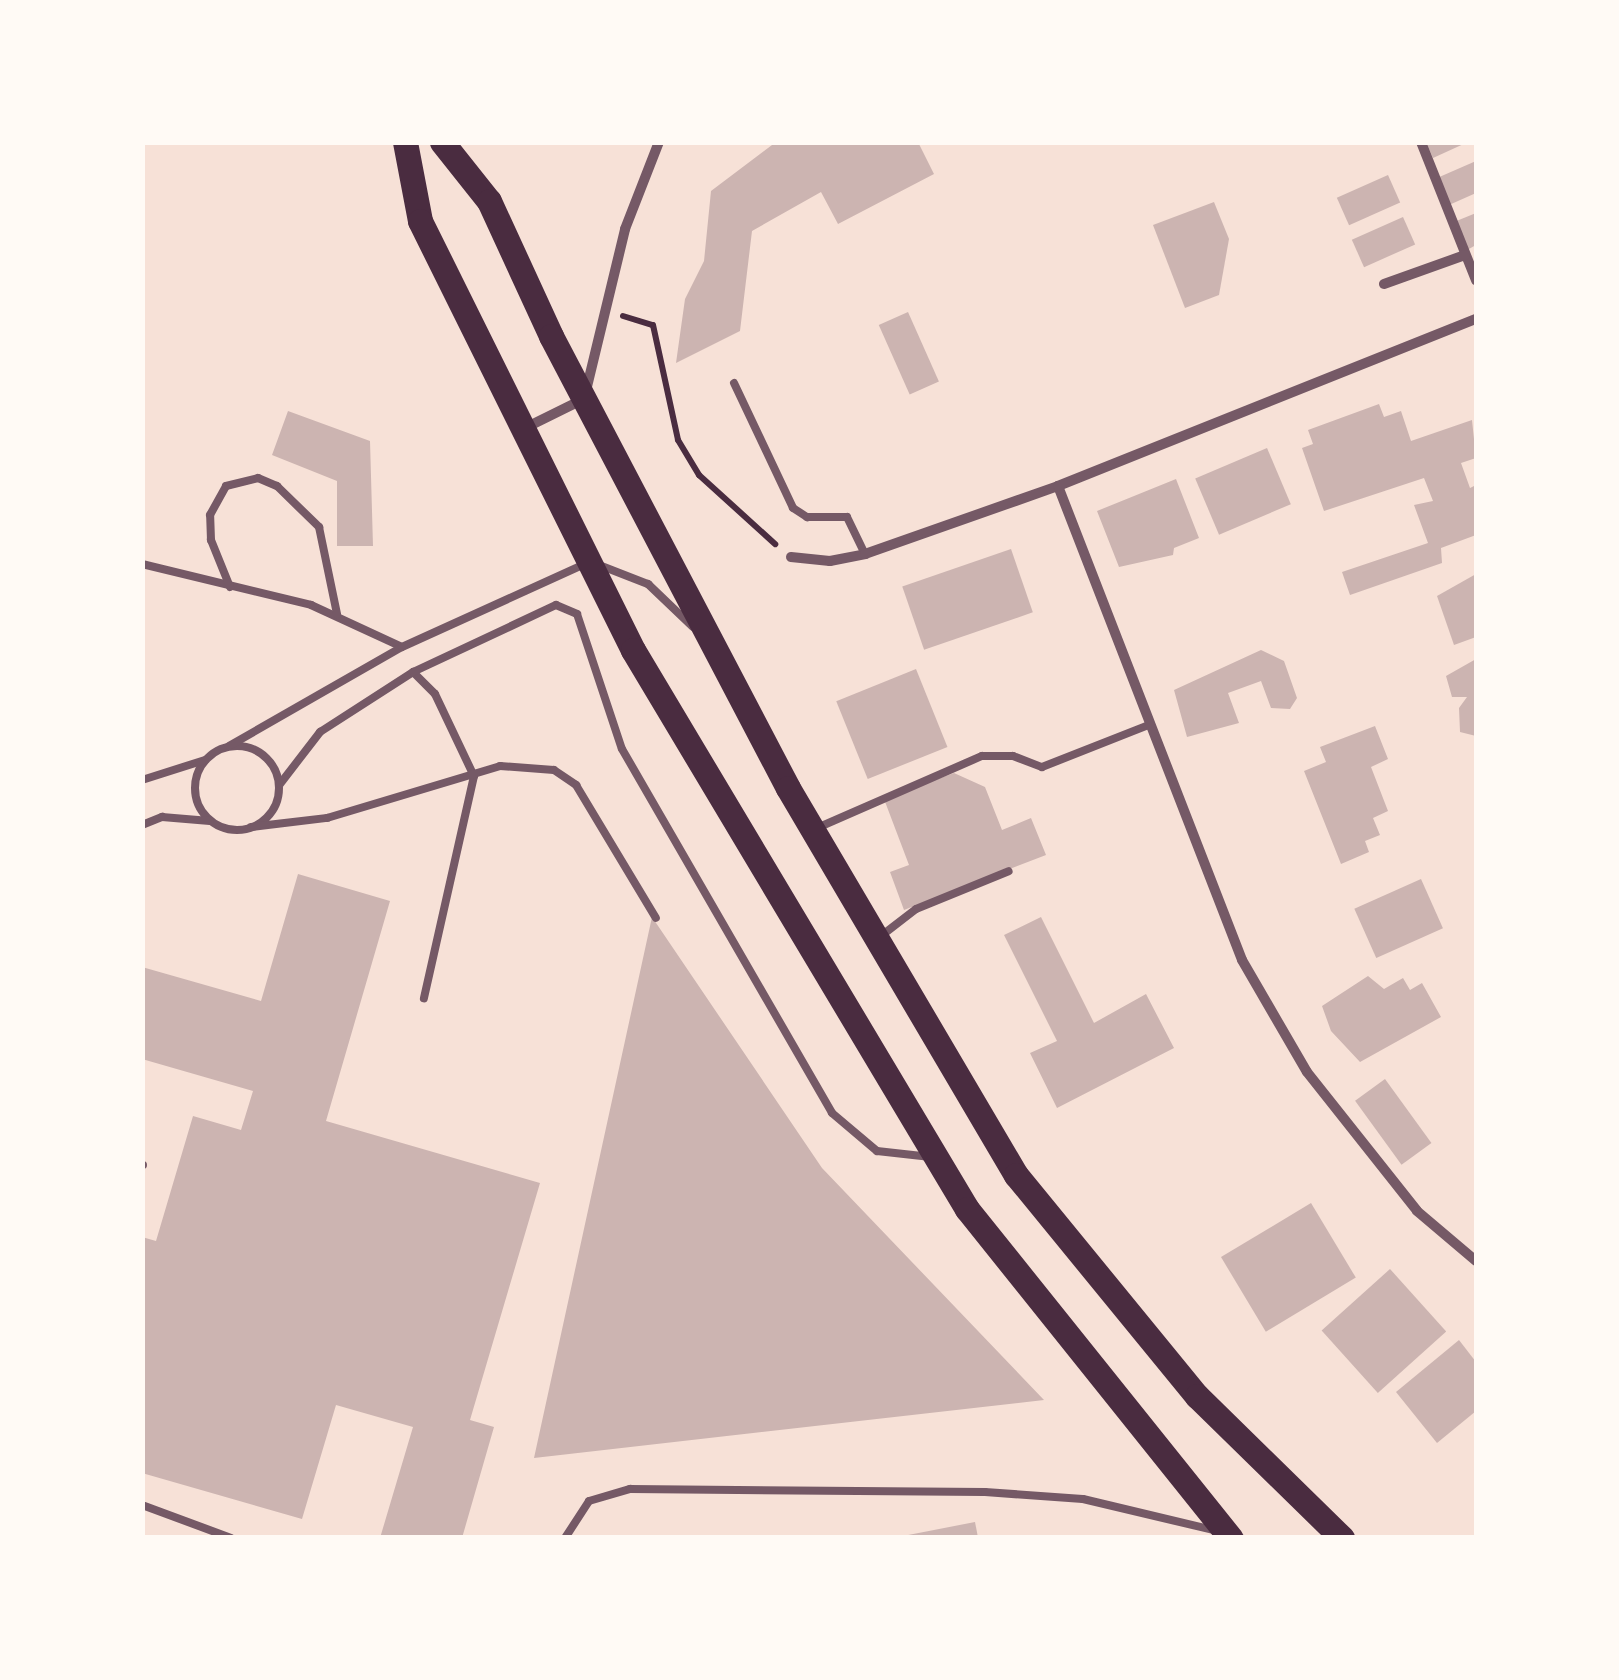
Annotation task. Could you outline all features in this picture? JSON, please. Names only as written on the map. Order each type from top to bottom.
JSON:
[{"type":"main road","points":[[405,142],[420,220],[586,563],[936,1158],[975,1220],[1228,1535]]},
{"type":"main road","points":[[442,142],[489,201],[584,400],[812,830],[1016,1176],[1197,1396],[1342,1538]]},
{"type":"street","points":[[521,430],[584,400],[625,229],[659,142]]},
{"type":"street","points":[[1421,142],[1476,280]]},
{"type":"street","points":[[1384,284],[1465,255]]},
{"type":"street","points":[[792,557],[830,561],[865,554],[1058,486],[1476,319]]},
{"type":"street","points":[[1058,486],[1242,960],[1306,1072],[1418,1211],[1476,1262]]},
{"type":"lane","points":[[734,382],[792,508],[806,517],[846,517],[865,554]]},
{"type":"lane","points":[[230,587],[211,540],[210,515],[226,486],[258,478],[277,486],[319,527],[337,614]]},
{"type":"lane","points":[[142,780],[205,760],[402,648],[586,563],[619,568],[648,584],[714,648]]},
{"type":"lane","points":[[142,564],[337,614],[402,648]]},
{"type":"lane","points":[[251,828],[272,810],[280,784],[320,732],[412,672],[556,605],[577,614],[622,749],[832,1114],[878,1151],[936,1158]]},
{"type":"lane","points":[[412,672],[435,694],[474,776],[424,998]]},
{"type":"lane","points":[[812,830],[982,756],[1013,756],[1042,767],[1151,724]]},
{"type":"lane","points":[[229,746],[244,746],[268,759],[280,784]]},
{"type":"lane","points":[[205,760],[194,786],[212,822]]},
{"type":"lane","points":[[142,826],[172,816],[251,828],[327,818],[474,776],[531,765],[554,770],[576,785],[656,918]]},
{"type":"lane","points":[[878,939],[916,909],[1009,872]]},
{"type":"lane","points":[[565,1538],[589,1500],[630,1488],[985,1492],[1083,1499],[1228,1535]]},
{"type":"lane","points":[[142,1505],[231,1538]]},
{"type":"path","points":[[605,311],[653,325],[678,440],[734,512],[792,557]]},
{"type":"building","points":[[776,142],[918,142],[934,174],[838,224],[821,192],[752,231],[740,331],[676,363],[685,299],[704,261],[711,191]]},
{"type":"building","points":[[1426,142],[1468,142],[1433,158]]},
{"type":"building","points":[[1476,161],[1476,193],[1449,205],[1437,178]]},
{"type":"building","points":[[1388,175],[1400,202],[1349,225],[1337,198]]},
{"type":"building","points":[[1214,202],[1229,239],[1219,295],[1185,308],[1153,225]]},
{"type":"building","points":[[1476,213],[1476,245],[1467,250],[1454,222]]},
{"type":"building","points":[[1403,217],[1415,244],[1364,267],[1352,240]]},
{"type":"building","points":[[908,312],[939,381],[910,394],[879,325]]},
{"type":"building","points":[[1379,404],[1384,417],[1401,411],[1411,441],[1472,420],[1476,458],[1461,463],[1470,488],[1476,485],[1476,535],[1441,548],[1442,563],[1350,595],[1342,572],[1428,543],[1414,505],[1433,501],[1424,478],[1324,511],[1302,448],[1313,444],[1308,430]]},
{"type":"building","points":[[288,411],[370,441],[373,546],[337,546],[337,481],[272,455]]},
{"type":"building","points":[[1267,448],[1291,504],[1219,535],[1195,478]]},
{"type":"building","points":[[1176,479],[1199,538],[1174,548],[1173,555],[1119,567],[1097,511]]},
{"type":"building","points":[[1011,549],[1033,612],[924,650],[902,586]]},
{"type":"building","points":[[1476,574],[1476,637],[1454,645],[1437,596]]},
{"type":"building","points":[[1261,650],[1284,661],[1297,698],[1290,709],[1271,708],[1261,681],[1228,693],[1239,723],[1187,737],[1174,690]]},
{"type":"building","points":[[1476,659],[1476,736],[1460,732],[1459,708],[1467,697],[1452,697],[1446,676]]},
{"type":"building","points":[[916,669],[947,747],[868,779],[836,701]]},
{"type":"building","points":[[1375,726],[1388,759],[1371,767],[1388,811],[1373,818],[1380,835],[1365,841],[1369,852],[1341,864],[1304,771],[1326,762],[1320,747]]},
{"type":"building","points":[[954,773],[985,787],[1002,830],[1031,818],[1046,855],[904,910],[890,872],[909,865],[884,799]]},
{"type":"building","points":[[298,874],[390,901],[326,1121],[540,1183],[470,1420],[494,1427],[462,1538],[380,1538],[413,1427],[336,1405],[302,1519],[142,1473],[142,1237],[156,1241],[193,1116],[241,1130],[253,1091],[142,1059],[142,967],[261,1001]]},
{"type":"building","points":[[1421,879],[1443,928],[1376,958],[1354,909]]},
{"type":"building","points":[[652,917],[822,1168],[1044,1400],[534,1458]]},
{"type":"building","points":[[1041,917],[1094,1023],[1146,994],[1174,1048],[1057,1108],[1030,1053],[1057,1041],[1004,935]]},
{"type":"building","points":[[1368,976],[1384,989],[1403,978],[1410,990],[1422,983],[1441,1017],[1360,1062],[1331,1031],[1322,1006]]},
{"type":"building","points":[[1385,1079],[1431,1143],[1402,1165],[1355,1101]]},
{"type":"building","points":[[1311,1203],[1356,1278],[1266,1332],[1221,1257]]},
{"type":"building","points":[[1390,1269],[1446,1331],[1378,1393],[1322,1331]]},
{"type":"building","points":[[1459,1340],[1476,1362],[1476,1411],[1437,1443],[1396,1392]]},
{"type":"building","points":[[975,1522],[977,1538],[893,1538]]}]
